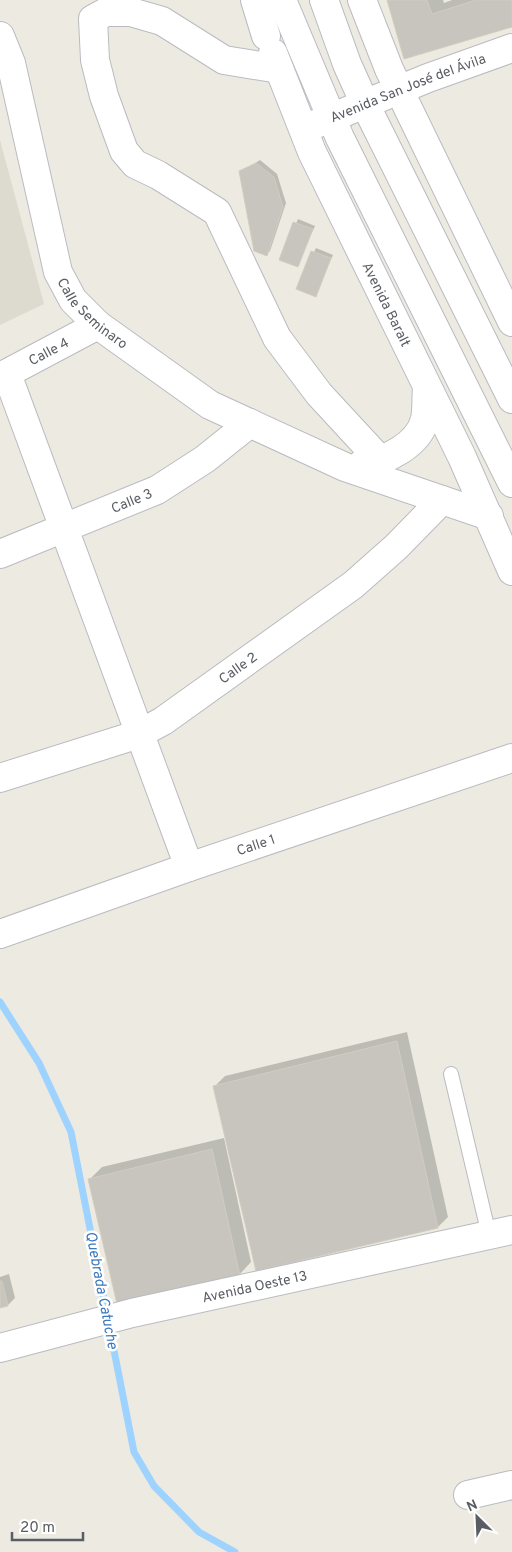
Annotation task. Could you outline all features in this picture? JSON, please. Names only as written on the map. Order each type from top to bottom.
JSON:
[{"type":"street","points":[[248,0],[266,36]]},
{"type":"street","points":[[255,0],[266,36]]},
{"type":"street","points":[[282,0],[332,118],[512,483]]},
{"type":"street","points":[[324,0],[347,64],[365,104],[512,399]]},
{"type":"street","points":[[362,0],[400,90],[504,289],[512,322]]},
{"type":"street","points":[[279,69],[224,60],[162,21],[131,12],[106,12],[93,19],[95,60],[104,96],[124,151],[135,164],[158,175],[216,212],[277,338],[319,394],[380,460]]},
{"type":"street","name":"Calle Seminaro","points":[[0,36],[11,63],[58,272],[73,300],[98,325],[210,405],[345,467],[489,516]]},
{"type":"street","name":"Avenida Baralt","points":[[266,36],[302,130],[462,456],[512,571]]},
{"type":"street","name":"Avenida San José del Ávila","points":[[302,130],[400,90],[512,48]]},
{"type":"street","name":"Calle 4","points":[[3,375],[98,325]]},
{"type":"street","points":[[3,375],[65,527],[138,734],[189,867]]},
{"type":"street","points":[[345,467],[380,460],[405,447],[419,435],[425,420],[427,388]]},
{"type":"street","name":"Calle 3","points":[[0,554],[157,490],[206,459],[250,423]]},
{"type":"street","name":"Calle 2","points":[[0,778],[138,734],[163,721],[353,585],[396,547],[442,500]]},
{"type":"street","name":"Calle 1","points":[[0,934],[189,867],[512,758]]},
{"type":"street","name":"Avenida Oeste 13","points":[[0,1348],[132,1313],[500,1233]]},
{"type":"street","points":[[468,1495],[512,1485]]},
{"type":"lane","points":[[451,1074],[500,1233]]},
{"type":"shaded area","points":[[0,140],[44,304],[0,325]]},
{"type":"building","points":[[387,0],[427,0],[432,14],[476,0],[512,0],[512,27],[404,59]]},
{"type":"building","points":[[256,163],[274,177],[283,207],[267,256],[254,251],[239,171]]},
{"type":"building","points":[[293,222],[313,229],[298,267],[279,260]]},
{"type":"building","points":[[311,251],[331,258],[316,297],[296,289]]},
{"type":"building","points":[[397,1041],[438,1228],[256,1271],[213,1086]]},
{"type":"building","points":[[212,1149],[240,1276],[117,1304],[88,1179]]},
{"type":"building","points":[[0,1281],[2,1281],[8,1306],[0,1308]]},
{"type":"waterway","name":"Quebrada Catuche","points":[[0,1002],[39,1063],[71,1132],[107,1315]]},
{"type":"waterway","name":"Quebrada Catuche","points":[[109,1325],[134,1452],[154,1486],[199,1532],[235,1552]]}]
